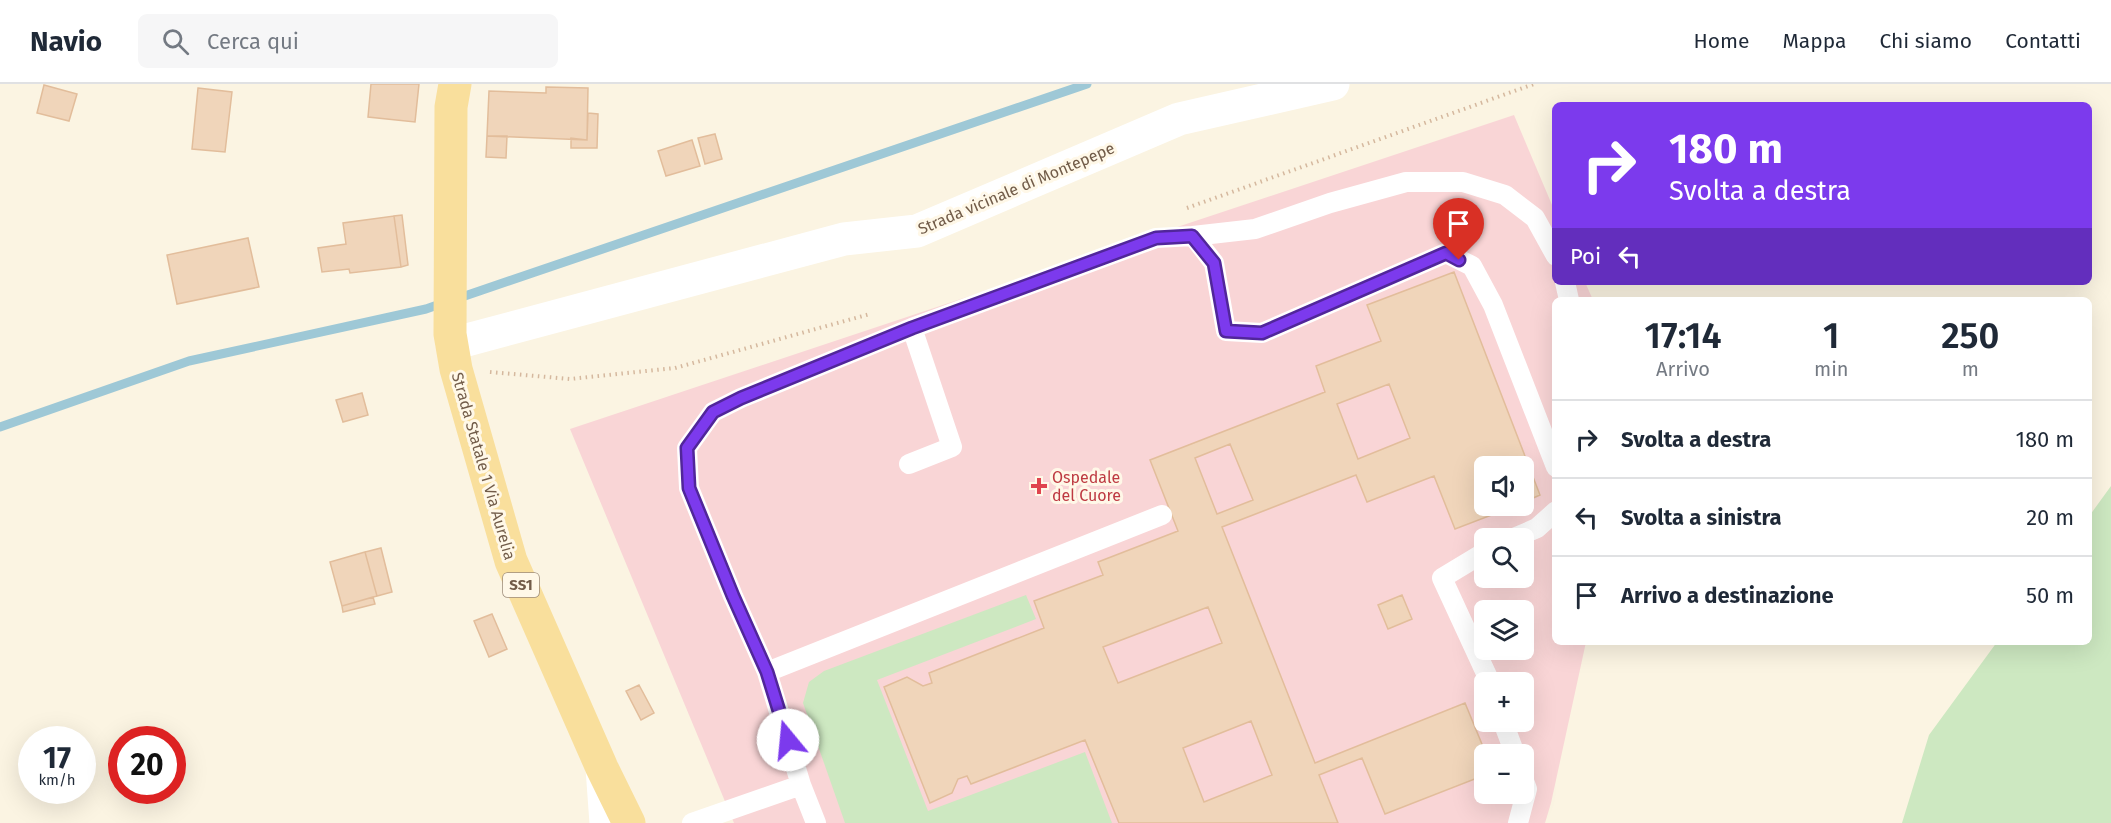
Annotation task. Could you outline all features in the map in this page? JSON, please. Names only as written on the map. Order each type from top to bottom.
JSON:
[{"type":"main road","name":"Strada Statale 1 Via Aurelia","points":[[455,84],[451,107],[452,349],[511,561],[602,768],[629,823]]},
{"type":"street","name":"Strada vicinale di Montepepe","points":[[452,349],[844,239],[917,231],[1179,119],[1333,84]]},
{"type":"street","points":[[602,768],[606,823]]},
{"type":"lane","points":[[816,823],[801,785],[767,672],[689,488],[687,448],[713,412],[741,398],[912,328],[1156,238],[1255,229],[1330,203],[1406,182],[1462,182],[1505,195],[1535,218],[1552,249]]},
{"type":"lane","points":[[1192,236],[1214,263],[1226,331],[1262,333],[1446,253],[1472,266],[1493,305],[1552,457]]},
{"type":"lane","points":[[909,464],[952,447],[912,328]]},
{"type":"lane","points":[[767,672],[1162,515]]},
{"type":"lane","points":[[1534,529],[1552,515]]},
{"type":"lane","points":[[1474,559],[1442,578],[1485,672]]},
{"type":"lane","points":[[692,823],[801,785]]},
{"type":"lane","points":[[1518,823],[1523,804]]},
{"type":"path","points":[[1187,208],[1534,84]]},
{"type":"path","points":[[452,349],[570,379],[675,368],[871,314]]},
{"type":"shaded area","name":"Ospedale del Cuore","points":[[1514,115],[1552,205],[1552,285],[1586,285],[1592,297],[1552,297],[1552,645],[1585,645],[1545,823],[734,823],[570,429]]},
{"type":"green space","points":[[2111,486],[2111,823],[1902,823],[1929,735],[1995,645],[2092,645],[2092,512]]},
{"type":"green space","points":[[1026,595],[1036,619],[877,680],[928,811],[1085,752],[1112,823],[845,823],[803,703],[809,682],[824,671]]},
{"type":"building","points":[[371,84],[419,84],[415,122],[368,117]]},
{"type":"building","points":[[44,85],[77,94],[69,121],[37,113]]},
{"type":"building","points":[[546,87],[588,88],[587,140],[487,136],[489,91],[546,93]]},
{"type":"building","points":[[198,88],[232,92],[225,152],[192,149]]},
{"type":"building","points":[[588,113],[598,114],[597,148],[571,148],[571,138],[587,140]]},
{"type":"building","points":[[715,134],[722,159],[705,164],[698,138]]},
{"type":"building","points":[[487,136],[507,136],[506,158],[486,157]]},
{"type":"building","points":[[692,140],[700,166],[666,176],[658,151]]},
{"type":"building","points":[[402,215],[408,265],[401,267],[394,216]]},
{"type":"building","points":[[394,216],[401,267],[350,273],[349,269],[322,272],[318,248],[346,244],[343,223]]},
{"type":"building","points":[[248,238],[259,287],[177,304],[167,255]]},
{"type":"building","points":[[1454,272],[1525,456],[1474,456],[1474,516],[1489,516],[1455,529],[1434,476],[1367,502],[1356,475],[1222,527],[1315,763],[1465,703],[1474,725],[1474,732],[1477,732],[1482,744],[1474,744],[1474,779],[1385,814],[1362,758],[1319,775],[1338,823],[1119,823],[1085,740],[971,784],[967,776],[958,779],[952,793],[930,803],[884,687],[907,677],[923,686],[932,683],[929,673],[1044,628],[1034,601],[1103,575],[1098,562],[1178,531],[1150,460],[1325,392],[1316,366],[1381,341],[1367,305]],"holes":[[[1389,384],[1410,438],[1358,459],[1337,404]],[[1230,444],[1253,500],[1217,514],[1195,458]],[[1208,607],[1222,643],[1118,683],[1103,647]],[[1251,721],[1272,775],[1204,802],[1183,748]]]},
{"type":"building","points":[[362,393],[368,415],[343,422],[336,400]]},
{"type":"building","points":[[1534,479],[1540,495],[1534,498]]},
{"type":"building","points":[[381,548],[392,592],[377,596],[365,552]]},
{"type":"building","points":[[365,552],[377,596],[342,606],[330,562]]},
{"type":"building","points":[[1402,595],[1412,619],[1388,629],[1378,605]]},
{"type":"building","points":[[373,597],[375,604],[343,612],[342,606]]},
{"type":"building","points":[[492,614],[507,649],[489,657],[474,621]]},
{"type":"building","points":[[639,685],[654,713],[641,720],[626,691]]},
{"type":"waterway","points":[[456,299],[1087,84]]},
{"type":"waterway","points":[[0,427],[189,361],[426,309],[443,303]]},
{"type":"place","name":"Ospedale del Cuore","points":[[1039,486]]},
{"type":"route","points":[[788,740],[767,672],[689,488],[687,448],[713,412],[741,398],[912,328],[1156,238],[1192,236],[1214,263],[1226,331],[1262,333],[1446,253],[1459,260]]}]
